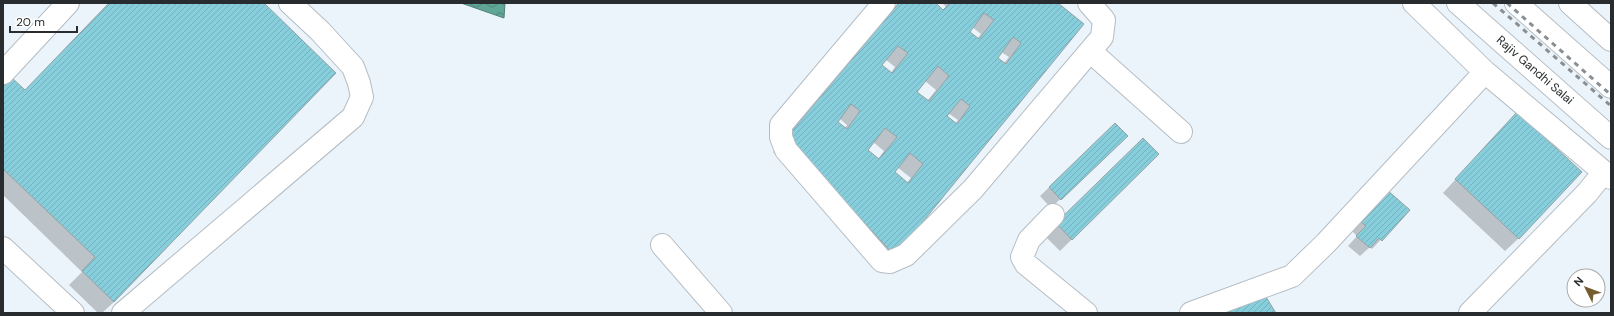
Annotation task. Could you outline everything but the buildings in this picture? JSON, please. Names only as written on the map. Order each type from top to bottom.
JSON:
[{"type":"street","points":[[3,73],[68,3]]},
{"type":"street","points":[[123,313],[353,117],[362,97],[353,66],[320,31],[290,3]]},
{"type":"street","points":[[884,3],[781,125],[780,137],[786,150],[882,262],[890,262],[906,255],[973,189],[1102,37],[1104,20],[1089,3]]},
{"type":"street","points":[[1414,3],[1485,72],[1608,175],[1587,194],[1470,313]]},
{"type":"street","name":"Rajiv Gandhi Salai","points":[[1458,3],[1611,138]]},
{"type":"street","points":[[1516,3],[1611,87]]},
{"type":"street","points":[[1570,3],[1611,40]]},
{"type":"street","points":[[1090,51],[1181,132]]},
{"type":"street","points":[[1191,313],[1292,276],[1326,243],[1485,72]]},
{"type":"street","points":[[1053,215],[1029,240],[1022,257],[1026,264],[1086,313]]},
{"type":"street","points":[[662,245],[721,313]]},
{"type":"street","points":[[3,248],[73,313]]},
{"type":"water","points":[[461,3],[505,3],[504,18]]},
{"type":"railway","points":[[1493,3],[1611,106]]},
{"type":"railway","points":[[1507,3],[1611,95]]}]
